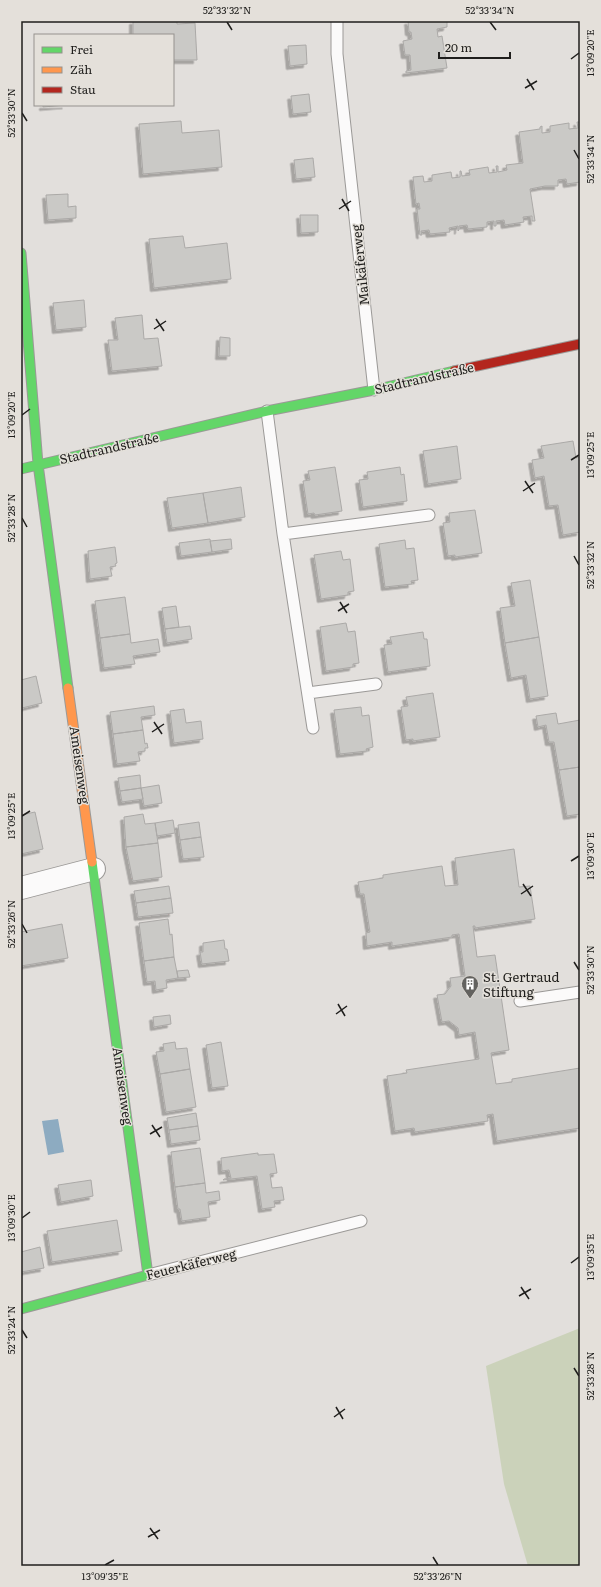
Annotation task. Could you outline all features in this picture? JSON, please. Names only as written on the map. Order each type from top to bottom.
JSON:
[{"type":"street","name":"Ameisenweg","points":[[21,253],[38,464],[148,1275]]},
{"type":"street","name":"Stadtrandstraße","points":[[21,469],[268,411],[374,390],[469,367],[580,344]]},
{"type":"street","points":[[21,888],[94,869]]},
{"type":"street","name":"Feuerkäferweg","points":[[21,1309],[148,1275]]},
{"type":"lane","name":"Maikäferweg","points":[[337,21],[337,54],[374,390]]},
{"type":"lane","points":[[268,411],[283,534],[313,728]]},
{"type":"lane","points":[[283,534],[429,515]]},
{"type":"lane","points":[[308,693],[376,684]]},
{"type":"lane","points":[[520,1001],[580,992]]},
{"type":"lane","name":"Feuerkäferweg","points":[[148,1275],[360,1221]]},
{"type":"green space","points":[[580,1328],[580,1566],[528,1566],[504,1484],[486,1366]]},
{"type":"water","points":[[58,1119],[64,1152],[48,1155],[42,1121]]},
{"type":"building","points":[[133,21],[177,21],[177,24],[195,23],[197,60],[174,60],[174,34],[133,34]]},
{"type":"building","points":[[408,21],[447,21],[447,27],[437,29],[438,37],[442,36],[447,68],[406,73],[406,71],[411,70],[410,55],[405,55],[403,41],[412,39],[411,32],[409,32]]},
{"type":"building","points":[[306,45],[307,64],[290,66],[288,46]]},
{"type":"building","points":[[309,94],[311,112],[293,114],[291,96]]},
{"type":"building","points":[[181,121],[182,133],[219,130],[222,167],[143,174],[139,124]]},
{"type":"building","points":[[577,122],[579,122],[580,128],[580,182],[567,184],[566,179],[558,180],[558,186],[545,186],[530,189],[535,221],[532,221],[532,216],[523,217],[524,222],[505,225],[504,220],[496,221],[496,226],[494,226],[494,221],[487,222],[487,227],[468,229],[467,225],[459,226],[458,231],[458,226],[449,228],[450,232],[430,234],[429,230],[421,231],[422,235],[420,235],[417,209],[420,209],[419,203],[416,204],[413,177],[423,176],[424,182],[432,181],[432,175],[451,172],[452,178],[460,177],[460,171],[462,176],[470,175],[469,170],[488,167],[489,173],[497,172],[496,166],[498,166],[498,172],[507,170],[506,165],[523,163],[519,132],[540,129],[542,126],[542,133],[550,132],[550,126],[569,123],[569,129],[578,128]]},
{"type":"building","points":[[313,158],[315,177],[296,179],[294,160]]},
{"type":"building","points":[[68,194],[68,207],[76,206],[76,218],[48,220],[46,195]]},
{"type":"building","points":[[300,215],[318,215],[318,232],[301,233]]},
{"type":"building","points":[[183,236],[185,248],[227,243],[231,279],[154,288],[149,239]]},
{"type":"building","points":[[84,300],[86,327],[56,330],[53,303]]},
{"type":"building","points":[[142,315],[144,339],[158,338],[162,366],[112,371],[108,340],[118,340],[115,318]]},
{"type":"building","points":[[220,337],[230,338],[230,356],[219,356]]},
{"type":"building","points":[[573,441],[576,458],[580,457],[580,532],[563,535],[558,505],[549,506],[544,476],[535,478],[532,460],[544,458],[541,446]]},
{"type":"building","points":[[457,446],[461,479],[428,484],[423,451]]},
{"type":"building","points":[[335,467],[342,511],[315,515],[314,513],[308,514],[303,481],[310,480],[308,471]]},
{"type":"building","points":[[400,467],[401,475],[404,474],[407,501],[363,507],[359,480],[368,479],[367,472]]},
{"type":"building","points":[[241,487],[245,517],[208,523],[203,493]]},
{"type":"building","points":[[203,493],[208,523],[172,528],[167,498]]},
{"type":"building","points":[[475,510],[482,553],[455,557],[455,555],[448,556],[443,523],[450,522],[449,513]]},
{"type":"building","points":[[210,539],[212,552],[181,556],[179,543]]},
{"type":"building","points":[[231,539],[232,549],[212,552],[210,541]]},
{"type":"building","points":[[405,540],[406,549],[414,548],[418,580],[411,581],[412,584],[385,587],[379,544]]},
{"type":"building","points":[[115,547],[117,563],[115,564],[116,566],[110,567],[112,576],[90,579],[88,551]]},
{"type":"building","points":[[341,551],[343,560],[350,559],[354,591],[348,592],[348,595],[321,599],[314,555]]},
{"type":"building","points":[[530,580],[539,637],[505,643],[500,608],[515,606],[511,583]]},
{"type":"building","points":[[125,597],[130,634],[100,638],[95,601]]},
{"type":"building","points":[[176,606],[179,627],[165,629],[162,608]]},
{"type":"building","points":[[346,623],[348,632],[355,631],[359,663],[353,664],[353,667],[326,671],[320,627]]},
{"type":"building","points":[[190,626],[192,639],[167,643],[165,629]]},
{"type":"building","points":[[423,632],[424,639],[427,639],[430,666],[388,672],[384,645],[392,644],[390,637]]},
{"type":"building","points":[[130,634],[131,643],[158,639],[160,652],[133,656],[135,664],[104,668],[100,638]]},
{"type":"building","points":[[539,637],[548,696],[530,699],[526,675],[511,678],[505,643]]},
{"type":"building","points":[[36,676],[42,703],[22,708],[21,680]]},
{"type":"building","points":[[433,693],[440,737],[413,741],[413,739],[406,740],[401,707],[408,706],[406,697]]},
{"type":"building","points":[[154,706],[155,715],[141,717],[143,730],[113,734],[110,712]]},
{"type":"building","points":[[361,707],[362,716],[369,715],[373,747],[366,749],[367,751],[340,754],[334,710]]},
{"type":"building","points":[[184,709],[186,723],[201,721],[203,739],[174,743],[170,711]]},
{"type":"building","points":[[556,713],[558,724],[580,720],[580,767],[559,770],[554,742],[549,742],[546,725],[538,727],[536,716]]},
{"type":"building","points":[[143,730],[145,744],[147,743],[148,748],[145,748],[145,751],[138,752],[140,761],[117,764],[113,734]]},
{"type":"building","points":[[580,767],[580,814],[567,816],[559,770]]},
{"type":"building","points":[[140,775],[141,788],[120,791],[118,778]]},
{"type":"building","points":[[159,785],[162,803],[144,806],[141,788]]},
{"type":"building","points":[[141,788],[143,799],[122,802],[120,791]]},
{"type":"building","points":[[35,812],[43,849],[21,854],[21,815]]},
{"type":"building","points":[[143,814],[145,824],[155,823],[158,843],[126,847],[124,817]]},
{"type":"building","points":[[173,820],[175,833],[157,836],[155,823]]},
{"type":"building","points":[[199,822],[201,837],[180,840],[178,825]]},
{"type":"building","points":[[201,837],[204,857],[183,859],[180,840]]},
{"type":"building","points":[[158,843],[162,877],[133,881],[126,847]]},
{"type":"building","name":"St. Gertraud Stiftung","points":[[514,849],[519,887],[530,886],[535,919],[475,928],[475,926],[473,926],[477,957],[495,955],[509,1050],[491,1053],[496,1084],[512,1082],[512,1079],[580,1068],[580,1128],[497,1141],[493,1114],[487,1115],[488,1121],[415,1132],[414,1128],[395,1131],[387,1076],[407,1073],[406,1070],[479,1059],[475,1032],[459,1035],[458,1028],[449,1021],[442,1022],[437,995],[445,994],[451,986],[450,978],[465,976],[459,934],[452,935],[452,937],[392,946],[392,942],[367,946],[366,933],[370,932],[364,894],[360,894],[358,882],[383,878],[383,875],[442,866],[445,886],[458,885],[455,858]]},
{"type":"building","points":[[169,886],[171,898],[136,903],[134,891]]},
{"type":"building","points":[[171,898],[173,913],[138,917],[136,903]]},
{"type":"building","points":[[168,919],[170,935],[172,934],[174,957],[144,961],[139,923]]},
{"type":"building","points":[[62,924],[68,958],[21,966],[21,932]]},
{"type":"building","points":[[224,940],[229,961],[202,964],[200,952],[203,952],[203,943]]},
{"type":"building","points":[[174,957],[178,978],[166,980],[167,988],[156,990],[155,981],[147,982],[144,961]]},
{"type":"building","points":[[188,970],[190,977],[178,978],[177,971]]},
{"type":"building","points":[[170,1015],[171,1024],[154,1027],[153,1017]]},
{"type":"building","points":[[175,1042],[176,1049],[187,1048],[190,1069],[160,1074],[156,1052],[164,1051],[163,1044]]},
{"type":"building","points":[[221,1042],[228,1086],[212,1088],[206,1045]]},
{"type":"building","points":[[190,1069],[196,1107],[166,1112],[160,1074]]},
{"type":"building","points":[[196,1113],[198,1126],[169,1130],[167,1118]]},
{"type":"building","points":[[198,1126],[200,1140],[171,1144],[169,1130]]},
{"type":"building","points":[[200,1148],[205,1183],[175,1187],[171,1152]]},
{"type":"building","points":[[258,1153],[258,1155],[274,1154],[277,1173],[270,1174],[272,1188],[282,1187],[284,1200],[274,1201],[275,1207],[262,1209],[257,1176],[223,1180],[231,1178],[229,1170],[222,1171],[221,1158]]},
{"type":"building","points":[[91,1180],[93,1196],[61,1202],[58,1185]]},
{"type":"building","points":[[205,1183],[206,1193],[219,1191],[220,1200],[208,1202],[210,1217],[182,1221],[180,1209],[178,1209],[175,1187]]},
{"type":"building","points":[[117,1220],[122,1251],[52,1262],[47,1231]]},
{"type":"building","points":[[40,1247],[44,1268],[21,1272],[21,1252]]},
{"type":"traffic: fast","points":[[21,253],[38,464],[68,688]]},
{"type":"traffic: fast","points":[[21,469],[267,411],[374,390],[454,371]]},
{"type":"traffic: fast","points":[[21,1309],[148,1275],[92,862]]},
{"type":"traffic: slow","points":[[68,688],[92,862]]},
{"type":"traffic: jam","points":[[454,371],[580,344]]},
{"type":"place","name":"St. Gertraud Stiftung","points":[[470,999]]}]
